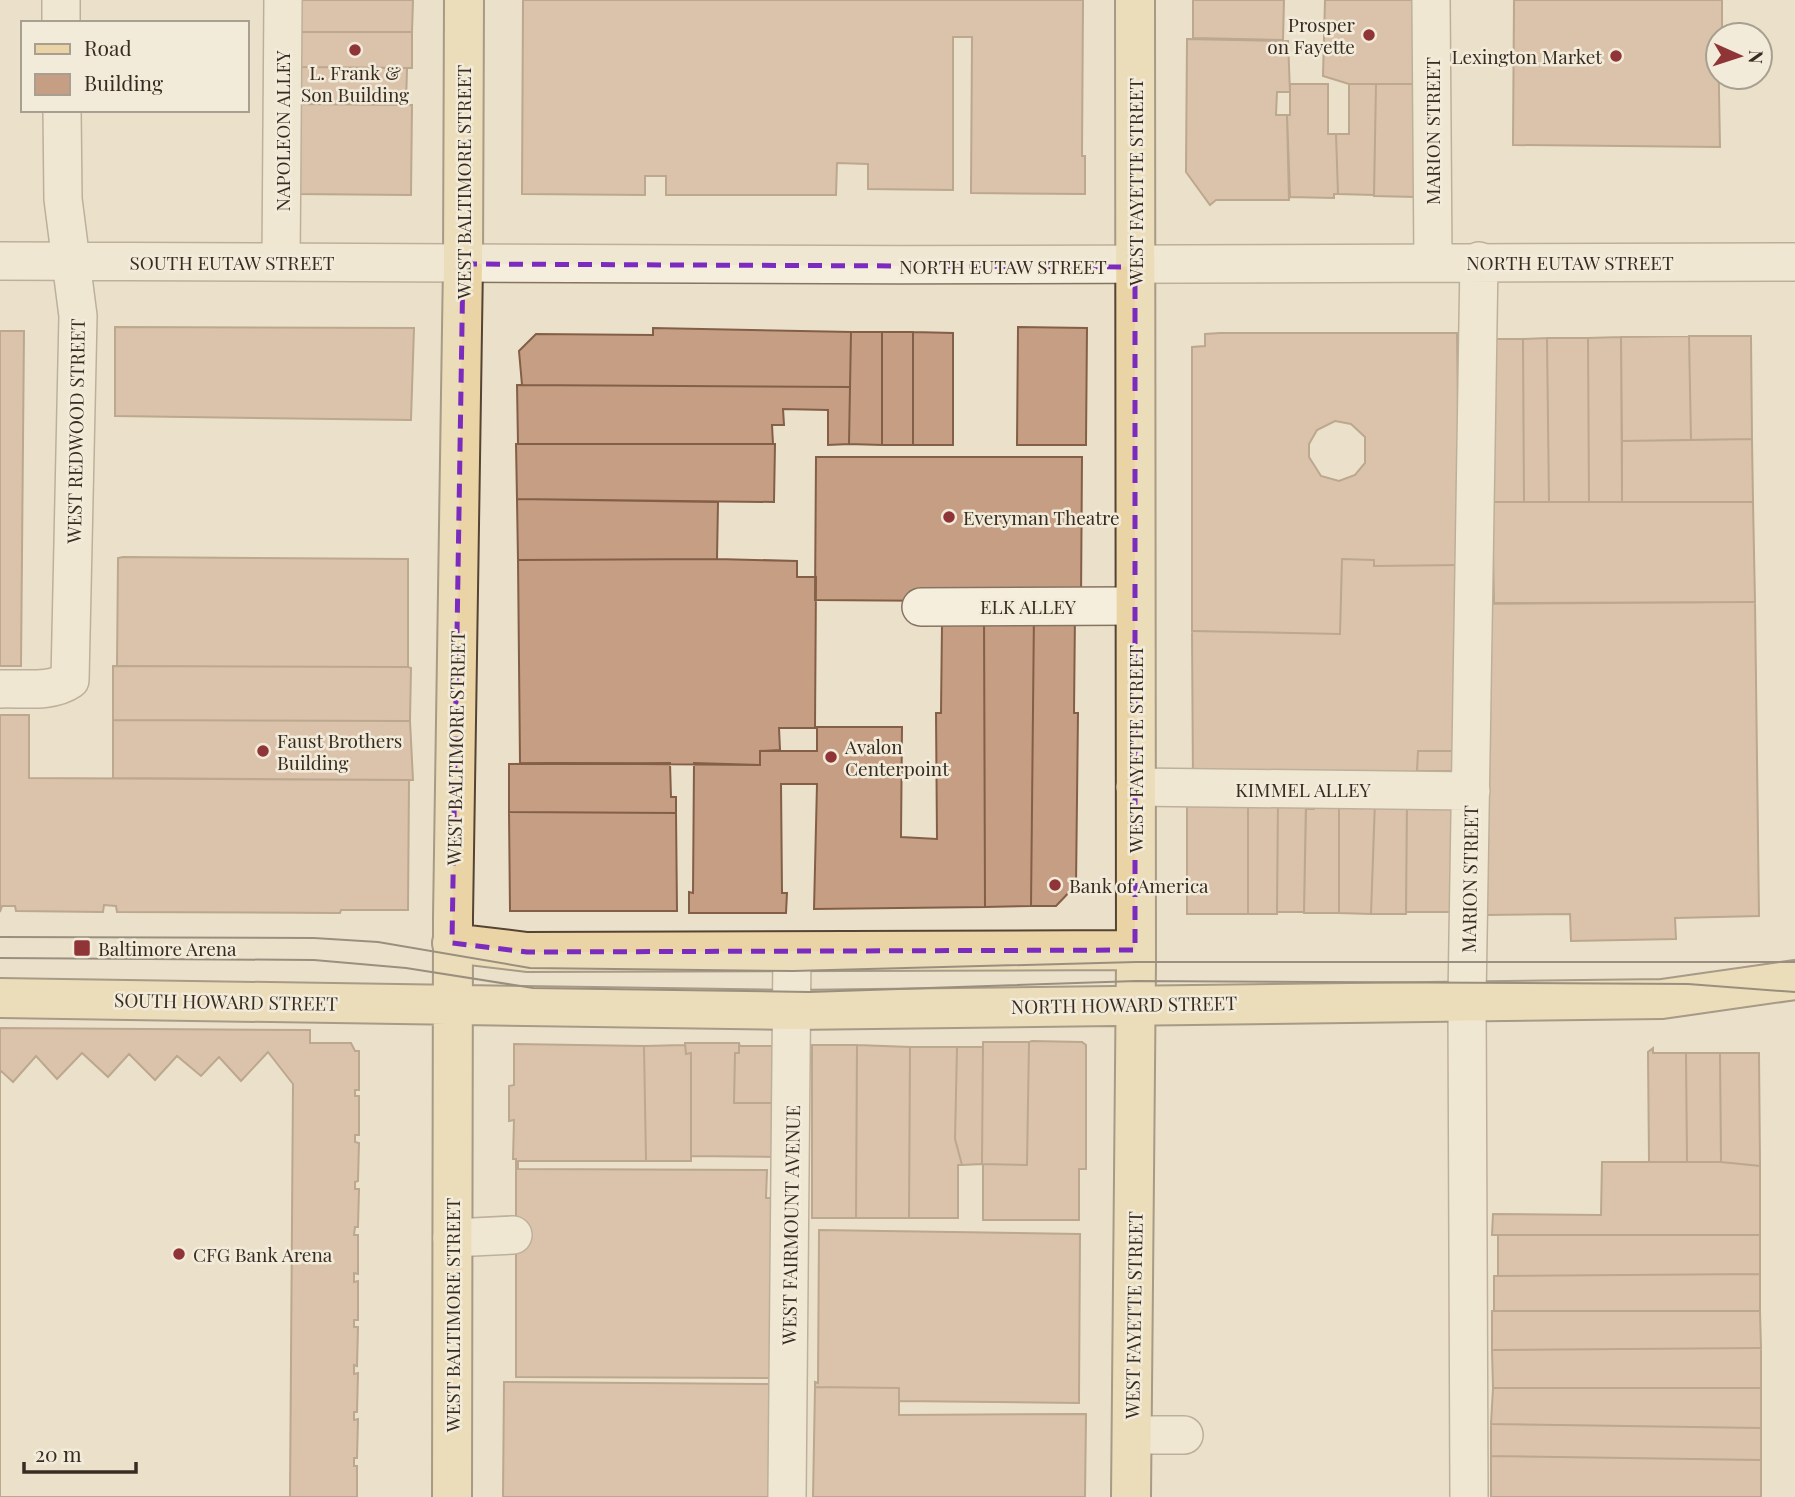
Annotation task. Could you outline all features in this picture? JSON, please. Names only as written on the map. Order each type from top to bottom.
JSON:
[{"type":"main road","name":"WEST BALTIMORE STREET","points":[[452,1497],[452,943],[463,264],[464,0]]},
{"type":"main road","name":"WEST FAYETTE STREET","points":[[1131,1497],[1136,1003],[1135,0]]},
{"type":"main road","points":[[452,943],[527,952],[1135,950]]},
{"type":"main road","name":"NORTH HOWARD STREET","points":[[452,1005],[792,1010],[1136,1003],[1661,999],[1795,980]]},
{"type":"main road","name":"SOUTH HOWARD STREET","points":[[0,998],[452,1005]]},
{"type":"street","points":[[61,0],[61,21]]},
{"type":"street","name":"NAPOLEON ALLEY","points":[[281,262],[283,0]]},
{"type":"street","name":"MARION STREET","points":[[1431,0],[1433,261]]},
{"type":"street","name":"WEST REDWOOD STREET","points":[[0,689],[61,687],[70,680],[78,316],[63,199],[62,112]]},
{"type":"street","name":"SOUTH EUTAW STREET","points":[[0,261],[463,264]]},
{"type":"street","name":"NORTH EUTAW STREET","points":[[463,264],[1135,267],[1433,261],[1795,262]]},
{"type":"street","name":"MARION STREET","points":[[1469,1497],[1467,1000],[1479,261]]},
{"type":"street","name":"ELK ALLEY","points":[[921,607],[1135,606]]},
{"type":"street","name":"KIMMEL ALLEY","points":[[1135,787],[1471,791]]},
{"type":"street","name":"WEST FAIRMOUNT AVENUE","points":[[787,1497],[792,953]]},
{"type":"street","points":[[452,1238],[513,1235]]},
{"type":"street","points":[[1132,1435],[1184,1435]]},
{"type":"highlighted area","points":[[463,264],[1135,267],[1135,950],[527,952],[452,943]]},
{"type":"building","points":[[297,0],[413,0],[412,32],[297,32]]},
{"type":"building","points":[[523,0],[1083,0],[1082,156],[1085,156],[1085,194],[971,193],[972,37],[953,37],[953,190],[868,189],[868,164],[837,163],[836,195],[666,195],[666,176],[645,176],[645,195],[522,194]]},
{"type":"building","points":[[1193,0],[1284,0],[1283,40],[1193,38]]},
{"type":"building","name":"Prosper on Fayette","points":[[1325,0],[1414,0],[1414,84],[1349,84],[1323,76]]},
{"type":"building","name":"Lexington Market","points":[[1514,0],[1722,0],[1722,21],[1704,21],[1704,91],[1719,91],[1720,147],[1513,145]]},
{"type":"building","name":"L. Frank & Son Building","points":[[297,32],[412,32],[412,68],[296,67]]},
{"type":"building","points":[[1187,39],[1288,41],[1290,92],[1277,92],[1276,115],[1287,115],[1289,200],[1216,200],[1210,205],[1186,172]]},
{"type":"building","points":[[296,67],[407,68],[406,105],[296,104]]},
{"type":"building","points":[[1290,84],[1328,84],[1328,134],[1336,134],[1338,194],[1334,194],[1334,198],[1290,197],[1287,115],[1290,115]]},
{"type":"building","points":[[1349,84],[1376,84],[1374,195],[1338,194],[1336,134],[1349,134]]},
{"type":"building","points":[[1376,84],[1417,84],[1416,197],[1374,196]]},
{"type":"building","points":[[296,104],[412,105],[411,195],[294,194]]},
{"type":"building","points":[[115,327],[414,328],[411,420],[115,416]]},
{"type":"building","points":[[1018,327],[1087,328],[1086,445],[1017,445]]},
{"type":"building","points":[[653,328],[851,332],[850,387],[517,385],[522,385],[519,351],[536,334],[653,335]]},
{"type":"building","points":[[0,331],[24,331],[21,666],[0,666]]},
{"type":"building","points":[[851,332],[882,332],[882,445],[849,444]]},
{"type":"building","points":[[882,332],[913,332],[913,445],[882,445]]},
{"type":"building","points":[[913,332],[953,333],[953,445],[913,445]]},
{"type":"building","points":[[1457,333],[1460,565],[1374,566],[1374,560],[1342,559],[1340,634],[1192,631],[1192,347],[1205,346],[1205,334]],"holes":[[[1335,421],[1351,424],[1365,437],[1365,463],[1355,475],[1339,481],[1321,476],[1309,457],[1309,444],[1317,430]]]},
{"type":"building","points":[[1689,336],[1751,336],[1752,439],[1691,440]]},
{"type":"building","points":[[1689,336],[1691,440],[1622,441],[1621,337]]},
{"type":"building","points":[[1621,337],[1622,502],[1589,502],[1588,338]]},
{"type":"building","points":[[1547,338],[1549,502],[1524,502],[1523,339]]},
{"type":"building","points":[[1547,338],[1588,338],[1589,502],[1549,502]]},
{"type":"building","points":[[1490,339],[1523,339],[1524,502],[1492,502]]},
{"type":"building","points":[[517,385],[850,387],[849,444],[828,445],[828,410],[783,409],[784,425],[772,425],[773,444],[518,444]]},
{"type":"building","points":[[1752,439],[1753,502],[1622,502],[1622,441]]},
{"type":"building","points":[[516,444],[775,444],[774,502],[517,499]]},
{"type":"building","name":"Everyman Theatre","points":[[816,457],[1082,457],[1081,602],[815,600]]},
{"type":"building","points":[[517,499],[718,502],[717,559],[518,560]]},
{"type":"building","points":[[1492,502],[1753,502],[1755,602],[1494,603]]},
{"type":"building","points":[[118,558],[408,559],[408,667],[117,666]]},
{"type":"building","points":[[1342,559],[1374,560],[1374,566],[1460,565],[1459,751],[1418,751],[1417,771],[1428,772],[1428,783],[1193,787],[1192,631],[1340,634]]},
{"type":"building","points":[[518,560],[797,561],[797,577],[816,577],[815,728],[779,728],[780,750],[760,751],[760,765],[520,763]]},
{"type":"building","points":[[1755,602],[1759,916],[1675,918],[1676,939],[1571,941],[1570,914],[1486,915],[1483,771],[1417,771],[1418,751],[1459,751],[1462,604]]},
{"type":"building","points":[[984,607],[1034,612],[1031,906],[985,907]]},
{"type":"building","name":"Avalon Centerpoint","points":[[984,612],[985,907],[814,909],[817,784],[781,784],[782,893],[787,893],[786,913],[689,913],[689,892],[693,893],[694,763],[760,765],[760,751],[817,751],[817,727],[902,727],[901,837],[937,839],[936,713],[941,713],[942,624]]},
{"type":"building","points":[[1034,612],[1075,612],[1074,713],[1078,713],[1076,885],[1056,906],[1031,906]]},
{"type":"building","points":[[113,666],[408,667],[411,668],[410,721],[113,720]]},
{"type":"building","points":[[0,715],[29,715],[29,778],[409,780],[408,910],[341,910],[340,913],[117,912],[116,906],[104,905],[103,912],[16,911],[15,906],[2,906],[0,912]]},
{"type":"building","name":"Faust Brothers Building","points":[[113,720],[410,721],[413,780],[113,778]]},
{"type":"building","points":[[670,763],[671,797],[676,797],[676,813],[509,812],[509,764]]},
{"type":"building","points":[[1248,799],[1278,799],[1277,914],[1248,914]]},
{"type":"building","points":[[1248,799],[1248,914],[1187,914],[1187,800]]},
{"type":"building","points":[[1278,799],[1306,799],[1304,912],[1277,912]]},
{"type":"building","points":[[1314,799],[1339,800],[1339,913],[1304,913],[1306,809],[1314,809]]},
{"type":"building","points":[[1407,799],[1406,914],[1371,914],[1375,801]]},
{"type":"building","points":[[1407,799],[1457,799],[1457,912],[1406,912]]},
{"type":"building","points":[[1339,800],[1375,801],[1371,914],[1339,913]]},
{"type":"building","points":[[509,812],[676,813],[677,911],[510,911]]},
{"type":"building","name":"CFG Bank Arena","points":[[0,1028],[310,1030],[310,1043],[351,1043],[355,1051],[359,1051],[359,1090],[355,1090],[355,1096],[359,1096],[359,1135],[355,1135],[355,1142],[359,1143],[358,1181],[355,1182],[355,1189],[359,1189],[358,1227],[355,1227],[354,1235],[358,1235],[358,1274],[354,1273],[354,1282],[358,1281],[358,1320],[354,1320],[354,1327],[358,1327],[357,1366],[354,1365],[354,1374],[358,1373],[357,1412],[354,1412],[354,1420],[358,1419],[357,1458],[354,1458],[354,1466],[357,1466],[357,1497],[0,1497]]},
{"type":"building","points":[[983,1042],[1029,1042],[1027,1165],[982,1164]]},
{"type":"building","points":[[1029,1042],[1082,1042],[1086,1045],[1086,1169],[1079,1169],[1079,1220],[983,1220],[983,1164],[1027,1165]]},
{"type":"building","points":[[685,1043],[739,1043],[739,1053],[735,1053],[734,1103],[781,1103],[781,1157],[691,1156],[691,1053],[686,1054]]},
{"type":"building","points":[[739,1043],[740,1046],[781,1046],[781,1103],[734,1103],[735,1053],[739,1053]]},
{"type":"building","points":[[514,1044],[644,1046],[646,1161],[518,1161],[518,1169],[767,1170],[766,1198],[781,1198],[776,1378],[516,1377],[516,1159],[513,1159],[514,1120],[509,1121],[509,1086],[514,1085]]},
{"type":"building","points":[[685,1045],[686,1054],[691,1053],[691,1161],[646,1161],[644,1046]]},
{"type":"building","points":[[812,1045],[857,1045],[856,1218],[812,1218]]},
{"type":"building","points":[[857,1045],[910,1047],[909,1218],[856,1218]]},
{"type":"building","points":[[910,1047],[957,1047],[955,1139],[962,1165],[958,1165],[958,1218],[909,1218]]},
{"type":"building","points":[[957,1047],[983,1047],[982,1164],[962,1165],[955,1139]]},
{"type":"building","points":[[1653,1048],[1653,1053],[1686,1053],[1687,1162],[1649,1162],[1648,1052]]},
{"type":"building","name":"CFG Bank Arena","points":[[268,1052],[293,1084],[290,1497],[0,1497],[0,1070],[13,1082],[36,1056],[57,1079],[82,1053],[108,1077],[129,1054],[155,1080],[177,1056],[201,1076],[219,1057],[241,1081]]},
{"type":"building","points":[[1686,1053],[1720,1053],[1721,1162],[1687,1162]]},
{"type":"building","points":[[1720,1053],[1759,1053],[1760,1166],[1721,1162]]},
{"type":"building","points":[[1602,1162],[1721,1162],[1760,1166],[1760,1235],[1492,1235],[1493,1214],[1601,1215]]},
{"type":"building","points":[[819,1230],[1080,1234],[1079,1403],[899,1401],[899,1388],[815,1387],[815,1382],[818,1383]]},
{"type":"building","points":[[1498,1235],[1760,1235],[1760,1274],[1498,1276]]},
{"type":"building","points":[[1760,1274],[1760,1311],[1494,1311],[1494,1276]]},
{"type":"building","points":[[1492,1311],[1760,1311],[1761,1348],[1492,1350]]},
{"type":"building","points":[[1761,1348],[1761,1388],[1493,1388],[1492,1350]]},
{"type":"building","points":[[504,1382],[770,1384],[770,1497],[503,1497]]},
{"type":"building","points":[[815,1387],[899,1388],[899,1415],[1086,1414],[1085,1497],[813,1497]]},
{"type":"building","points":[[1493,1388],[1761,1388],[1761,1428],[1491,1424]]},
{"type":"building","points":[[1491,1424],[1761,1428],[1761,1460],[1491,1456]]},
{"type":"building","points":[[1491,1456],[1761,1460],[1761,1497],[1491,1497]]},
{"type":"tram line","points":[[0,937],[314,938],[378,942],[530,968],[793,971],[1136,962],[1795,962]]},
{"type":"tram line","points":[[0,958],[314,960],[406,968],[533,988],[809,992],[1136,981],[1688,984],[1795,992]]},
{"type":"place","name":"Prosper on Fayette","points":[[1369,35]]},
{"type":"place","name":"L. Frank & Son Building","points":[[355,50]]},
{"type":"place","name":"Lexington Market","points":[[1616,56]]},
{"type":"place","name":"Everyman Theatre","points":[[949,517]]},
{"type":"place","name":"Faust Brothers Building","points":[[263,751]]},
{"type":"place","name":"Avalon Centerpoint","points":[[831,757]]},
{"type":"place","name":"Bank of America","points":[[1055,885]]},
{"type":"place","name":"Baltimore Arena","points":[[82,948]]},
{"type":"place","name":"CFG Bank Arena","points":[[179,1254]]}]
